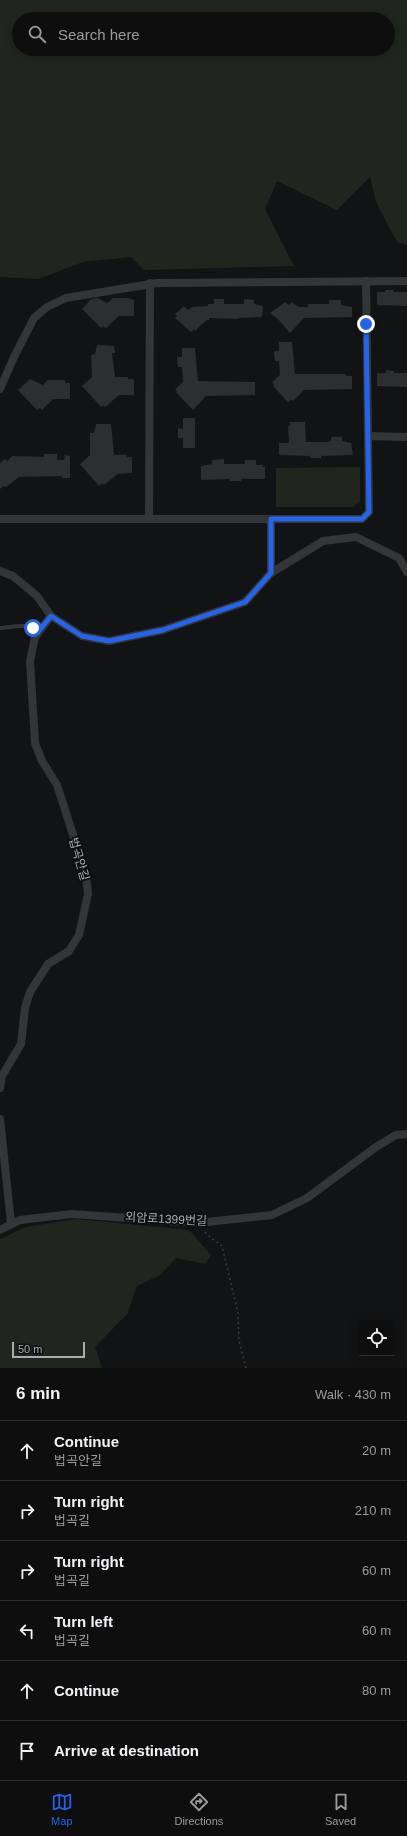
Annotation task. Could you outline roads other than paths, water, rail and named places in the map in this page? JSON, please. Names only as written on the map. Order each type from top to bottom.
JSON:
[{"type":"street","points":[[0,519],[362,519],[369,512],[366,281]]},
{"type":"street","points":[[0,389],[34,318],[47,307],[66,298],[150,283],[407,281]]},
{"type":"street","points":[[149,519],[150,283]]},
{"type":"street","points":[[368,436],[407,437]]},
{"type":"street","points":[[271,519],[271,573]]},
{"type":"street","points":[[0,571],[13,576],[37,596],[51,616],[82,636],[109,641],[163,630],[245,602],[271,573],[323,541],[356,537],[400,558],[407,572]]},
{"type":"street","name":"법곡안길","points":[[0,1088],[2,1076],[20,1044],[25,1008],[30,992],[48,964],[69,951],[79,935],[88,894],[86,875],[57,786],[42,761],[35,743],[30,661],[35,637],[51,616]]},
{"type":"street","points":[[0,1119],[11,1223]]},
{"type":"street","name":"외암로1399번길","points":[[0,1230],[11,1223],[20,1220],[72,1214],[197,1223],[272,1215],[307,1198],[376,1146],[396,1135],[407,1134]]},
{"type":"lane","points":[[0,628],[18,625],[33,628],[38,632]]}]
